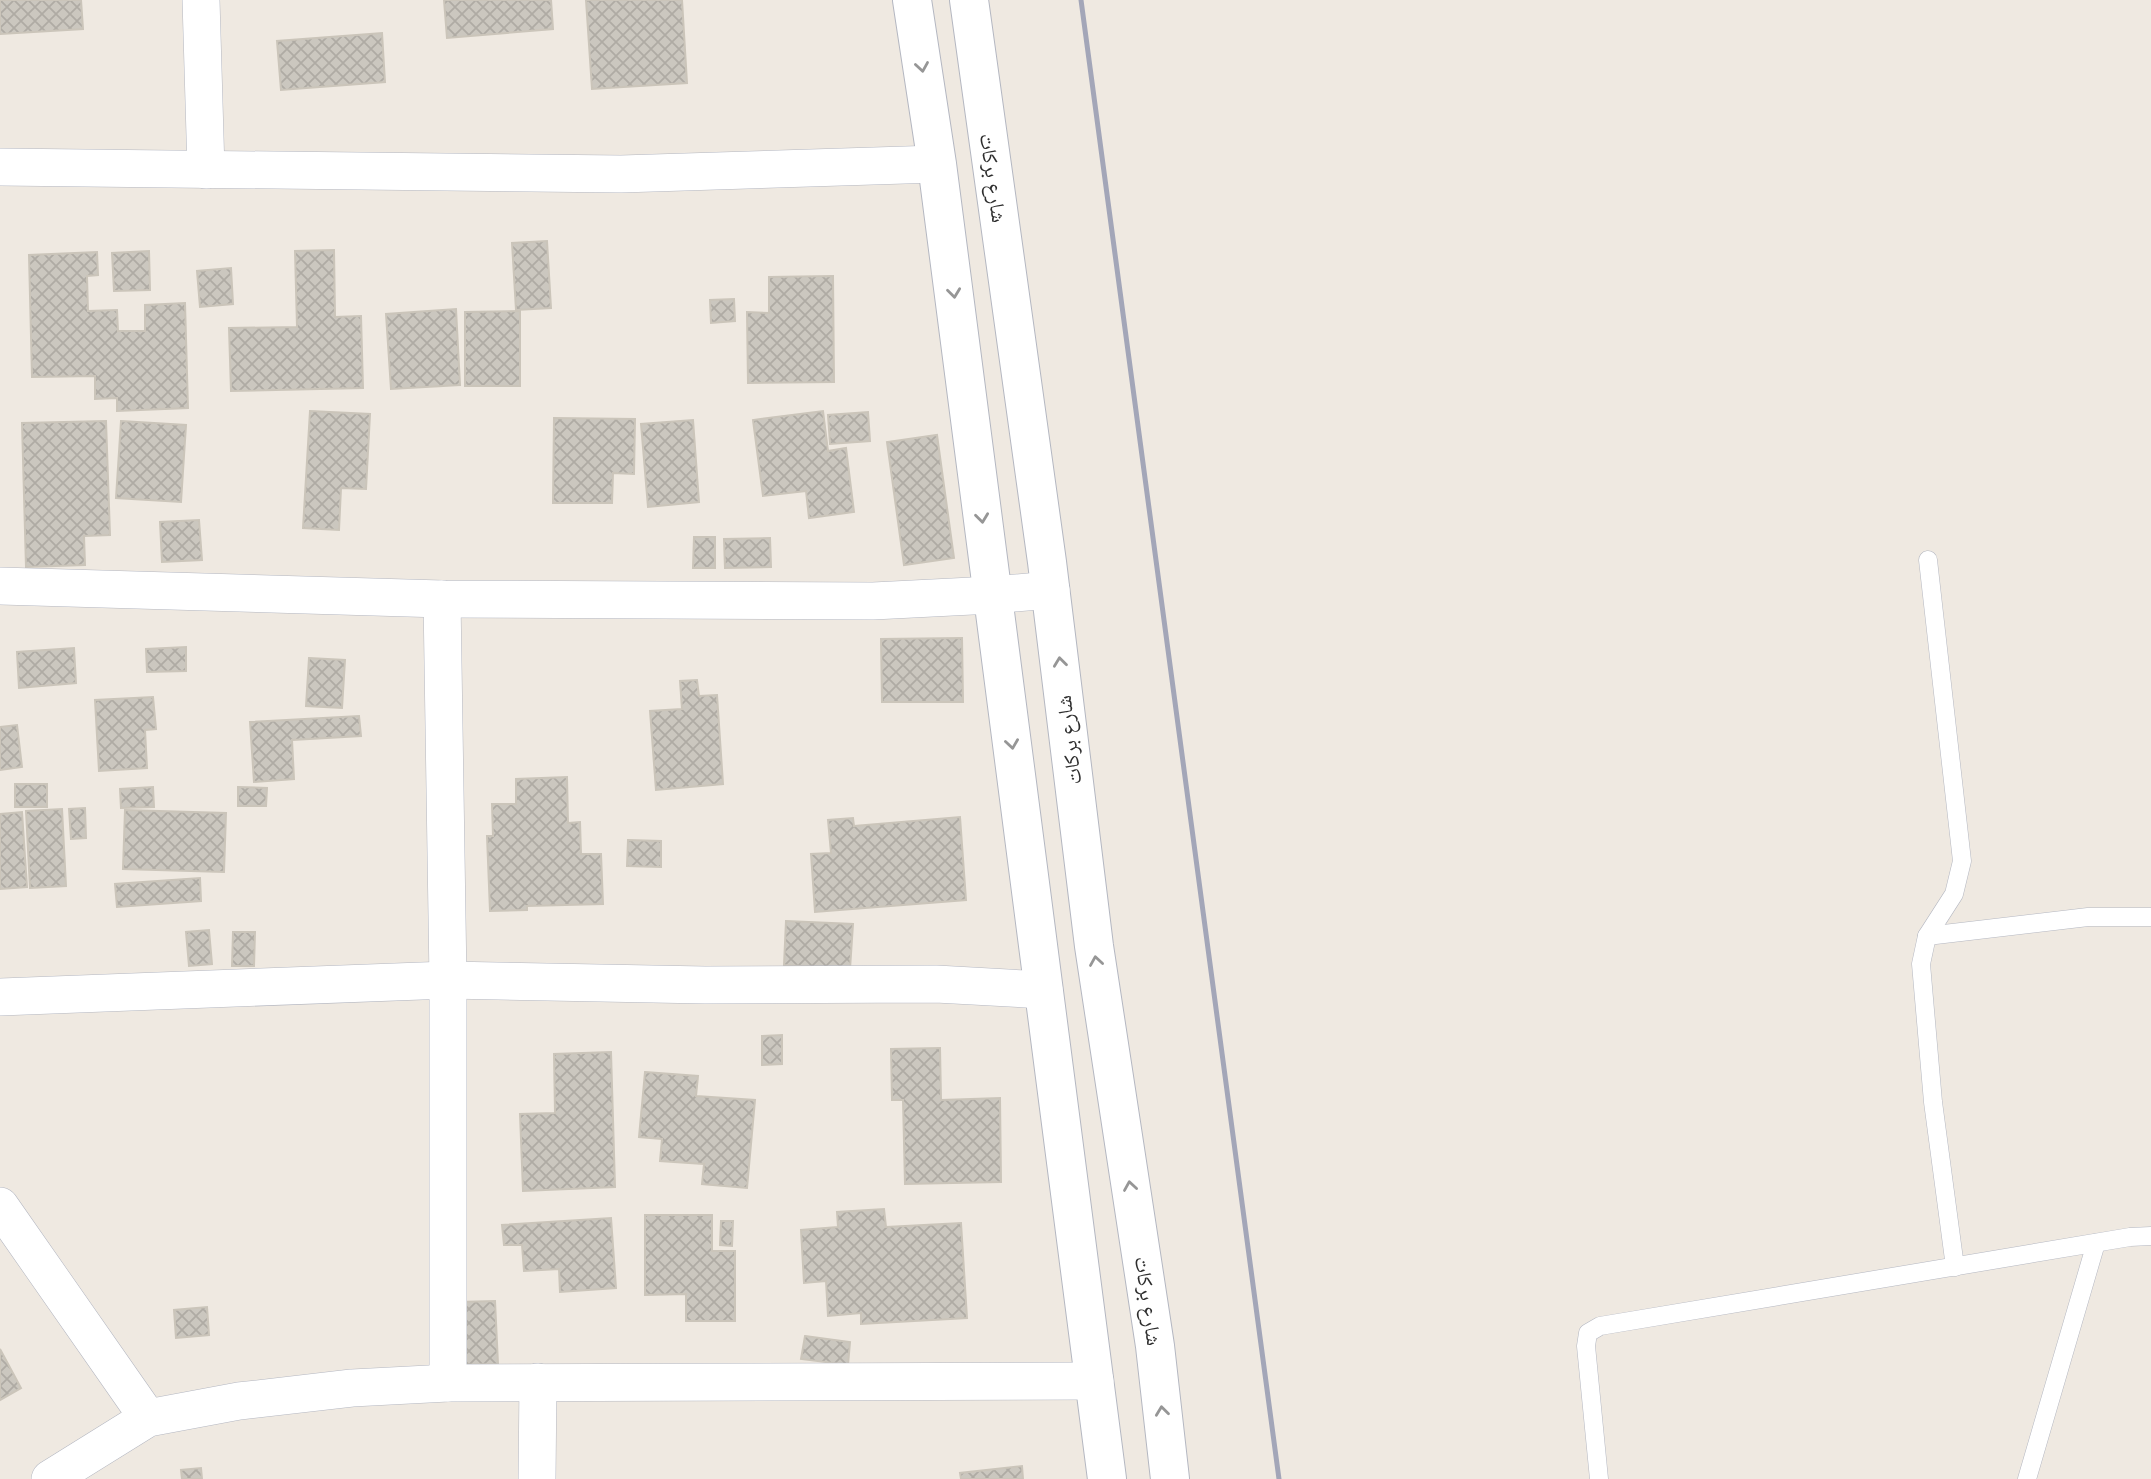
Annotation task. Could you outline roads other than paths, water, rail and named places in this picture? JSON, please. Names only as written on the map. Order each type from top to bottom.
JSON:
[{"type":"main road","points":[[912,0],[937,164],[1107,1479]]},
{"type":"main road","name":"شارع بركات","points":[[969,0],[1051,590],[1094,946],[1155,1346],[1170,1479]]},
{"type":"street","points":[[201,0],[206,170]]},
{"type":"street","points":[[0,167],[621,174],[937,164]]},
{"type":"street","points":[[0,586],[442,599],[873,601],[992,596],[1051,590]]},
{"type":"street","points":[[442,599],[448,980],[448,1383]]},
{"type":"street","points":[[0,997],[448,980],[705,985],[936,984],[1044,990]]},
{"type":"street","points":[[0,1206],[148,1418]]},
{"type":"street","points":[[50,1479],[148,1418],[252,1400],[352,1388],[538,1382],[1095,1381]]},
{"type":"street","points":[[537,1479],[538,1382]]},
{"type":"lane","points":[[1928,561],[1962,861],[1954,894],[1927,936],[1921,964],[1933,1102],[1955,1267]]},
{"type":"lane","points":[[1927,936],[2088,917],[2151,917]]},
{"type":"lane","points":[[1599,1479],[1586,1346],[1588,1334],[1600,1326],[2151,1236]]},
{"type":"lane","points":[[2027,1479],[2096,1243]]},
{"type":"railway","points":[[1081,0],[1279,1479]]}]
